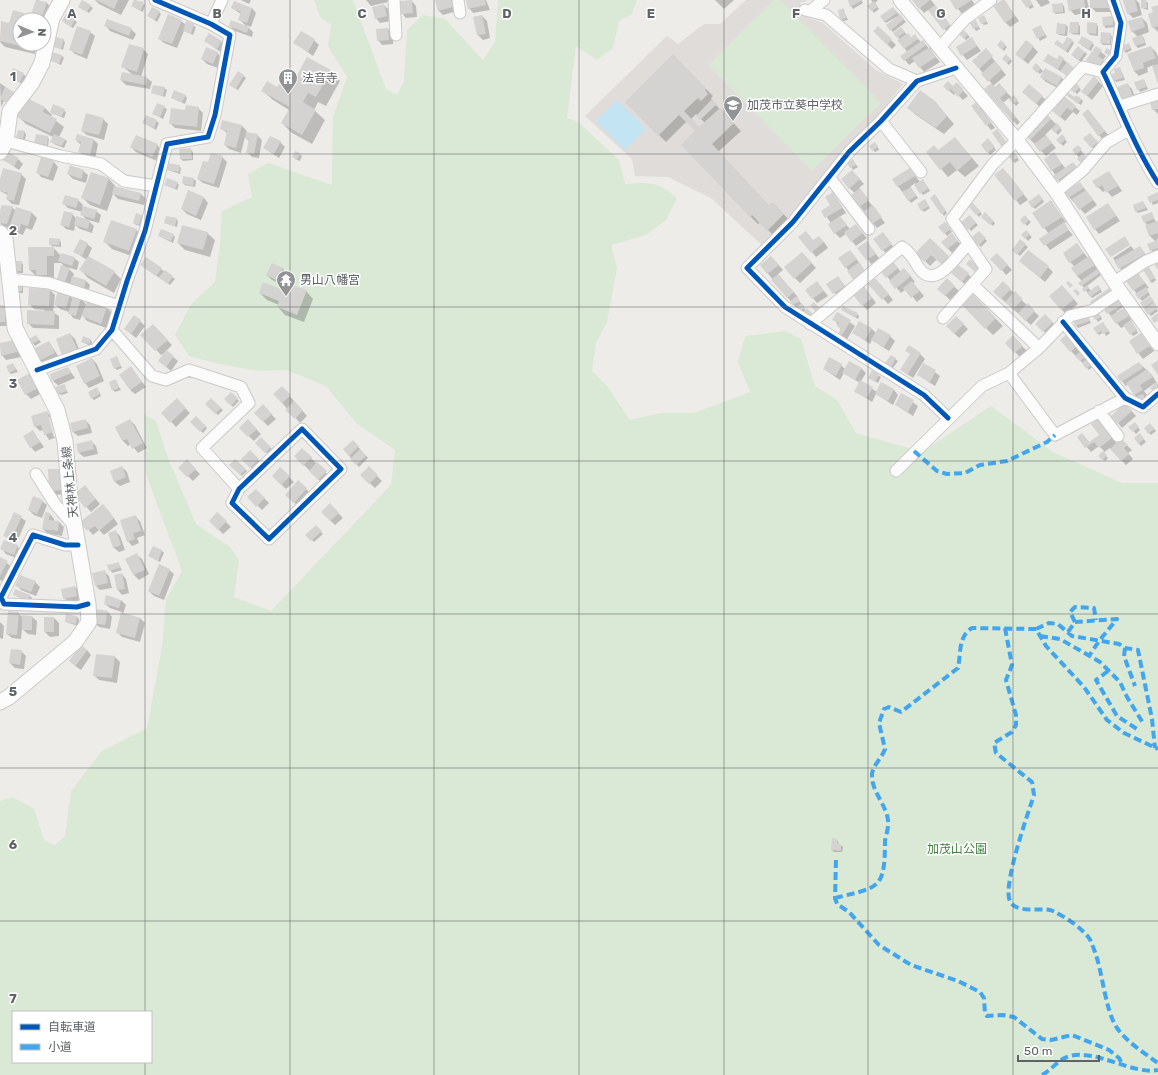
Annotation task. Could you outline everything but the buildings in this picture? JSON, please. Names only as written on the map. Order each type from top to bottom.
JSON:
[{"type":"main road","points":[[3,146],[10,111],[31,84],[42,62],[52,18],[62,0]]},
{"type":"main road","name":"天神林上条線","points":[[0,233],[5,238],[15,328],[57,410],[65,441],[70,499],[88,604],[89,622],[75,642],[9,697],[0,702]]},
{"type":"street","points":[[37,370],[96,349],[112,330],[145,231],[167,144],[208,137],[215,115],[230,35],[211,24],[155,0]]},
{"type":"street","points":[[211,24],[222,0]]},
{"type":"street","points":[[394,0],[396,35]]},
{"type":"street","points":[[458,0],[460,12]]},
{"type":"street","points":[[824,0],[807,11],[826,15],[889,69],[917,81]]},
{"type":"street","points":[[900,0],[1017,140],[1056,192],[1117,286],[1158,344]]},
{"type":"street","points":[[940,47],[965,19],[991,0]]},
{"type":"street","points":[[1103,72],[1116,56],[1121,23],[1113,0]]},
{"type":"street","points":[[943,318],[986,269],[952,219],[993,164],[1017,140],[1083,67],[1103,72],[1120,106],[1128,130],[1146,165],[1158,183]]},
{"type":"street","points":[[948,418],[924,395],[785,307],[747,268],[793,222],[830,178],[849,152],[881,121],[917,81],[956,68]]},
{"type":"street","points":[[1120,106],[1158,94]]},
{"type":"street","points":[[881,121],[921,172]]},
{"type":"street","points":[[1056,192],[1083,170],[1106,143],[1128,130]]},
{"type":"street","points":[[3,146],[101,164],[124,181],[156,186]]},
{"type":"street","points":[[830,178],[869,229]]},
{"type":"street","points":[[810,324],[902,247],[907,250],[923,274],[929,277],[939,275],[968,244]]},
{"type":"street","points":[[896,471],[982,386],[1009,373],[1039,348],[1070,316],[1093,310],[1117,286],[1146,261],[1158,256]]},
{"type":"street","points":[[9,278],[49,283],[119,306]]},
{"type":"street","points":[[973,285],[1039,348]]},
{"type":"street","points":[[1063,322],[1125,398],[1143,407],[1158,394]]},
{"type":"street","points":[[112,330],[152,376],[166,380],[189,370],[241,387],[249,403],[202,448],[238,489]]},
{"type":"street","points":[[1009,373],[1055,435],[1125,398]]},
{"type":"street","points":[[1100,411],[1118,436]]},
{"type":"street","points":[[302,429],[341,469],[269,539],[232,503],[238,489],[302,429]]},
{"type":"street","points":[[36,474],[55,504],[75,528]]},
{"type":"street","points":[[78,545],[65,545],[33,535],[1,597],[4,604],[77,607],[88,604]]},
{"type":"shaded area","name":"加茂市立葵中学校","points":[[746,0],[809,0],[800,3],[802,15],[823,23],[876,70],[903,84],[869,128],[764,247],[711,198],[668,177],[635,176],[632,159],[585,116],[667,36],[678,44],[704,24],[720,24]]},
{"type":"green space","name":"加茂山公園","points":[[314,0],[353,0],[386,89],[397,95],[404,81],[407,30],[422,15],[445,19],[483,60],[495,42],[498,0],[637,0],[632,14],[619,21],[613,48],[597,60],[576,46],[567,118],[578,122],[619,160],[625,184],[653,184],[664,188],[677,198],[666,220],[646,235],[611,245],[617,268],[607,322],[596,343],[592,371],[607,386],[630,420],[661,413],[694,413],[750,392],[738,362],[745,336],[785,331],[801,339],[815,386],[837,400],[856,433],[922,452],[991,406],[1053,452],[1122,483],[1158,483],[1158,1075],[0,1075],[0,801],[13,797],[34,809],[44,840],[55,845],[65,836],[71,791],[102,751],[147,728],[162,647],[166,600],[182,571],[146,474],[144,414],[156,421],[168,458],[196,524],[230,547],[239,560],[234,597],[271,611],[391,485],[395,450],[356,423],[326,386],[286,370],[258,371],[219,364],[189,356],[175,335],[191,304],[215,282],[220,245],[222,211],[252,197],[248,174],[268,163],[332,185],[333,117],[347,77],[328,46],[331,25],[320,17]]},
{"type":"green space","points":[[774,0],[780,0],[881,103],[812,171],[708,65]]},
{"type":"water","points":[[617,100],[646,129],[625,150],[596,121]]},
{"type":"marked path","points":[[914,451],[937,471],[947,474],[965,473],[980,465],[1007,461],[1047,442],[1055,435]]},
{"type":"marked path","points":[[1075,622],[1070,612],[1075,607],[1094,608],[1096,620]]},
{"type":"marked path","points":[[1068,632],[1075,622],[1117,619],[1089,656]]},
{"type":"marked path","points":[[1036,629],[1049,623],[1058,624],[1072,636],[1119,644],[1125,648],[1138,650],[1152,719],[1155,748]]},
{"type":"marked path","points":[[835,898],[870,888],[881,878],[885,857],[885,841],[888,820],[885,808],[876,792],[872,780],[872,774],[885,749],[879,723],[884,709],[889,707],[901,712],[958,668],[962,640],[972,628],[1036,629],[1046,646],[1084,687],[1107,720],[1124,733],[1158,749]]},
{"type":"marked path","points":[[1005,628],[1012,665],[1006,680],[1016,715],[1016,725],[1012,732],[994,743],[996,753],[1032,782],[1034,795],[1013,863],[1010,877],[1009,898],[1012,904],[1022,909],[1053,911],[1086,934],[1091,941],[1098,961],[1107,1002],[1117,1028],[1131,1043],[1158,1063]]},
{"type":"marked path","points":[[1040,636],[1060,639],[1100,662],[1120,682],[1127,697],[1143,723]]},
{"type":"marked path","points":[[1125,648],[1124,656],[1135,686]]},
{"type":"marked path","points":[[1108,671],[1096,680],[1117,716],[1137,729]]},
{"type":"marked path","points":[[836,860],[835,898],[837,904],[849,912],[879,945],[911,965],[958,981],[980,992],[984,998],[985,1014],[987,1016],[1003,1015],[1014,1017],[1042,1039],[1051,1040],[1072,1035],[1109,1050],[1119,1058],[1122,1064]]},
{"type":"marked path","points":[[1042,1075],[1066,1057],[1080,1055],[1091,1056],[1137,1069],[1148,1071],[1158,1070]]},
{"type":"cycle path","points":[[37,370],[96,349],[112,330],[127,281],[145,231],[167,144],[208,137],[215,115],[230,35],[211,24],[155,0]]},
{"type":"cycle path","points":[[1113,0],[1121,23],[1116,56],[1103,72],[1135,142],[1158,183]]},
{"type":"cycle path","points":[[948,418],[924,395],[785,307],[747,268],[793,222],[849,152],[881,121],[917,81],[956,68]]},
{"type":"cycle path","points":[[1063,322],[1125,398],[1143,407],[1158,394]]},
{"type":"cycle path","points":[[302,429],[341,469],[269,539],[232,503],[239,489],[302,429]]},
{"type":"cycle path","points":[[78,545],[65,545],[33,535],[1,597],[4,604],[77,607],[88,604]]},
{"type":"place","name":"法音寺","points":[[288,95]]},
{"type":"place","name":"加茂市立葵中学校","points":[[733,122]]},
{"type":"place","name":"男山八幡宮","points":[[286,297]]}]
